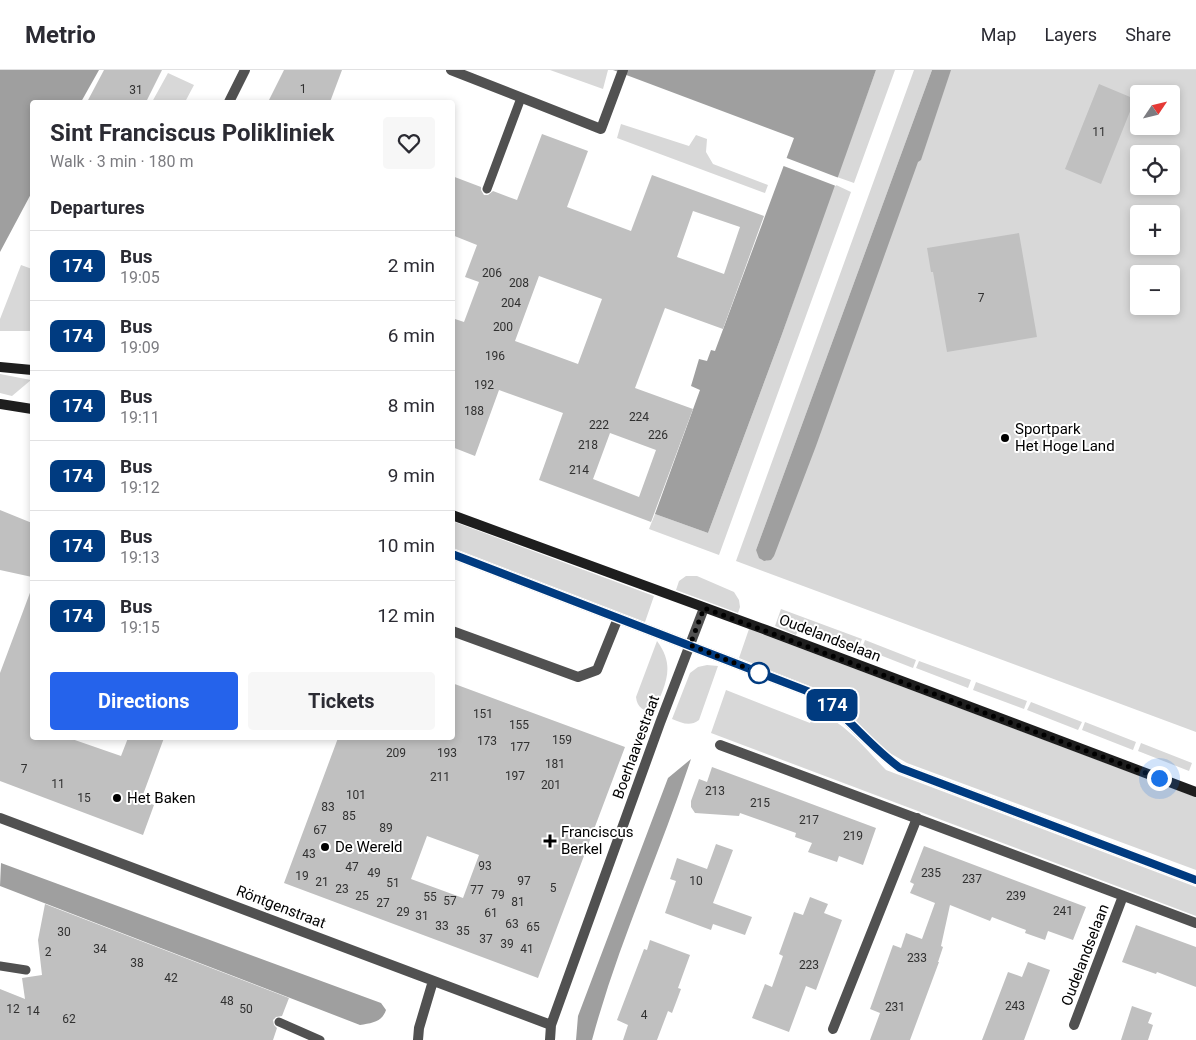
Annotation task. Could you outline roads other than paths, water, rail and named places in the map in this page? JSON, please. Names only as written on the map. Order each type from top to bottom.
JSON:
[{"type":"street","points":[[230,100],[245,70]]},
{"type":"street","points":[[451,70],[601,129],[623,70]]},
{"type":"street","points":[[0,367],[30,370]]},
{"type":"street","points":[[0,404],[30,409]]},
{"type":"street","name":"Oudelandselaan","points":[[455,515],[1196,792]]},
{"type":"street","points":[[455,555],[820,696],[881,754],[900,768],[1196,880]]},
{"type":"street","name":"Boerhaavestraat","points":[[550,1040],[551,1025],[660,723],[704,608]]},
{"type":"street","points":[[455,632],[578,677],[597,670],[618,618]]},
{"type":"street","name":"Oudelandselaan","points":[[720,744],[1196,923]]},
{"type":"street","name":"Röntgenstraat","points":[[0,818],[551,1025]]},
{"type":"street","points":[[833,1029],[917,818]]},
{"type":"street","name":"Oudelandselaan","points":[[1074,1025],[1123,896]]},
{"type":"street","points":[[418,1040],[419,1028],[433,981]]},
{"type":"lane","points":[[487,189],[522,98]]},
{"type":"lane","points":[[0,966],[26,970]]},
{"type":"lane","points":[[279,1022],[320,1040]]},
{"type":"place","name":"Sportpark Het Hoge Land","points":[[1005,438]]},
{"type":"place","name":"Het Baken","points":[[117,798]]},
{"type":"place","name":"Franciscus Berkel","points":[[550,841]]},
{"type":"place","name":"De Wereld","points":[[325,847]]}]
